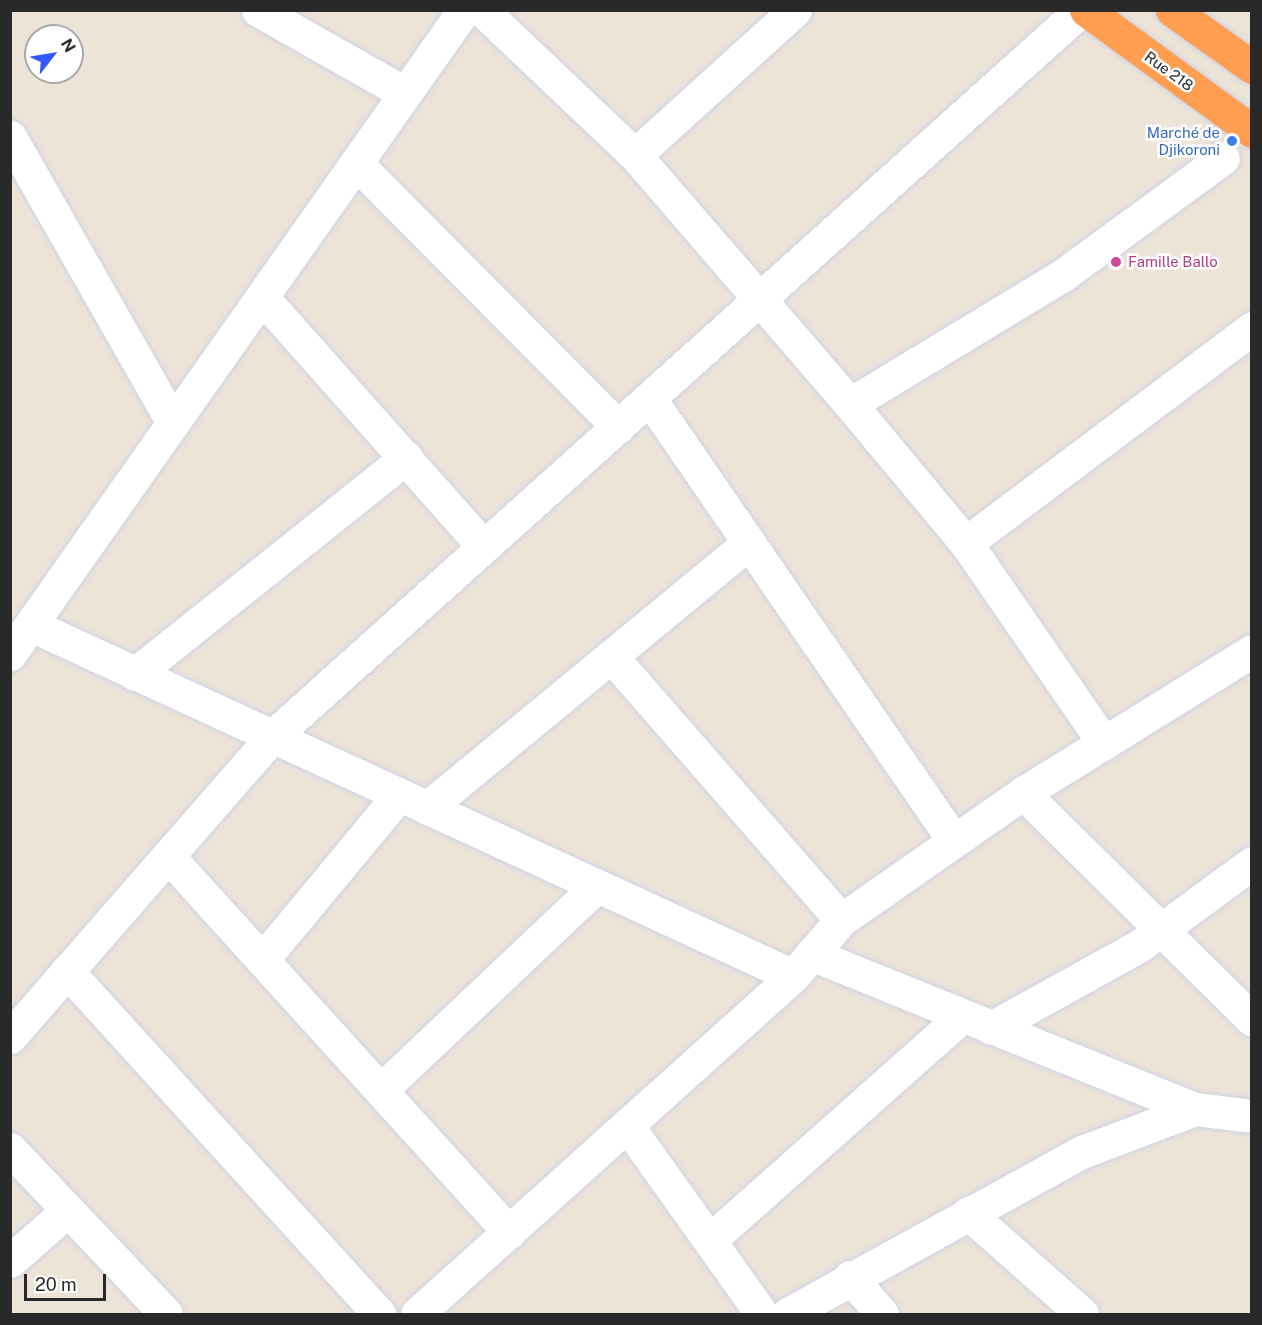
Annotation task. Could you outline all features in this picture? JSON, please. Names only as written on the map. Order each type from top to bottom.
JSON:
[{"type":"highway","name":"Rue 218","points":[[1083,10],[1251,131]]},
{"type":"highway","points":[[1172,10],[1249,61]]},
{"type":"street","points":[[258,10],[405,93]]},
{"type":"street","points":[[10,654],[464,10]]},
{"type":"street","points":[[482,10],[635,154],[850,404],[966,543],[1104,743]]},
{"type":"street","points":[[635,154],[795,10]]},
{"type":"street","points":[[10,1037],[272,736],[762,301],[1083,10]]},
{"type":"street","points":[[10,137],[173,423]]},
{"type":"street","points":[[850,404],[1063,275],[1223,158]]},
{"type":"street","points":[[356,163],[618,428]]},
{"type":"street","points":[[262,297],[484,547]]},
{"type":"street","points":[[966,543],[1251,328]]},
{"type":"street","points":[[650,399],[954,841]]},
{"type":"street","points":[[135,674],[406,459]]},
{"type":"street","points":[[262,960],[413,802],[611,656],[749,543]]},
{"type":"street","points":[[31,625],[597,886],[802,965],[991,1028],[1195,1109],[1251,1116]]},
{"type":"street","points":[[417,1314],[802,965],[841,920],[1023,793],[1251,651]]},
{"type":"street","points":[[611,656],[841,920]]},
{"type":"street","points":[[1023,793],[1251,1020]]},
{"type":"street","points":[[168,856],[509,1232]]},
{"type":"street","points":[[991,1028],[1161,930],[1251,863]]},
{"type":"street","points":[[381,1090],[597,886]]},
{"type":"street","points":[[68,971],[379,1314]]},
{"type":"street","points":[[710,1240],[961,1017]]},
{"type":"street","points":[[788,1314],[850,1277],[1082,1152],[1195,1109]]},
{"type":"street","points":[[627,1125],[762,1314]]},
{"type":"street","points":[[10,1149],[166,1314]]},
{"type":"street","points":[[10,1261],[68,1210]]},
{"type":"street","points":[[968,1213],[1082,1314]]},
{"type":"street","points":[[850,1277],[882,1314]]},
{"type":"place","name":"Marché de Djikoroni","points":[[1232,141]]},
{"type":"place","name":"Famille Ballo","points":[[1116,262]]}]
